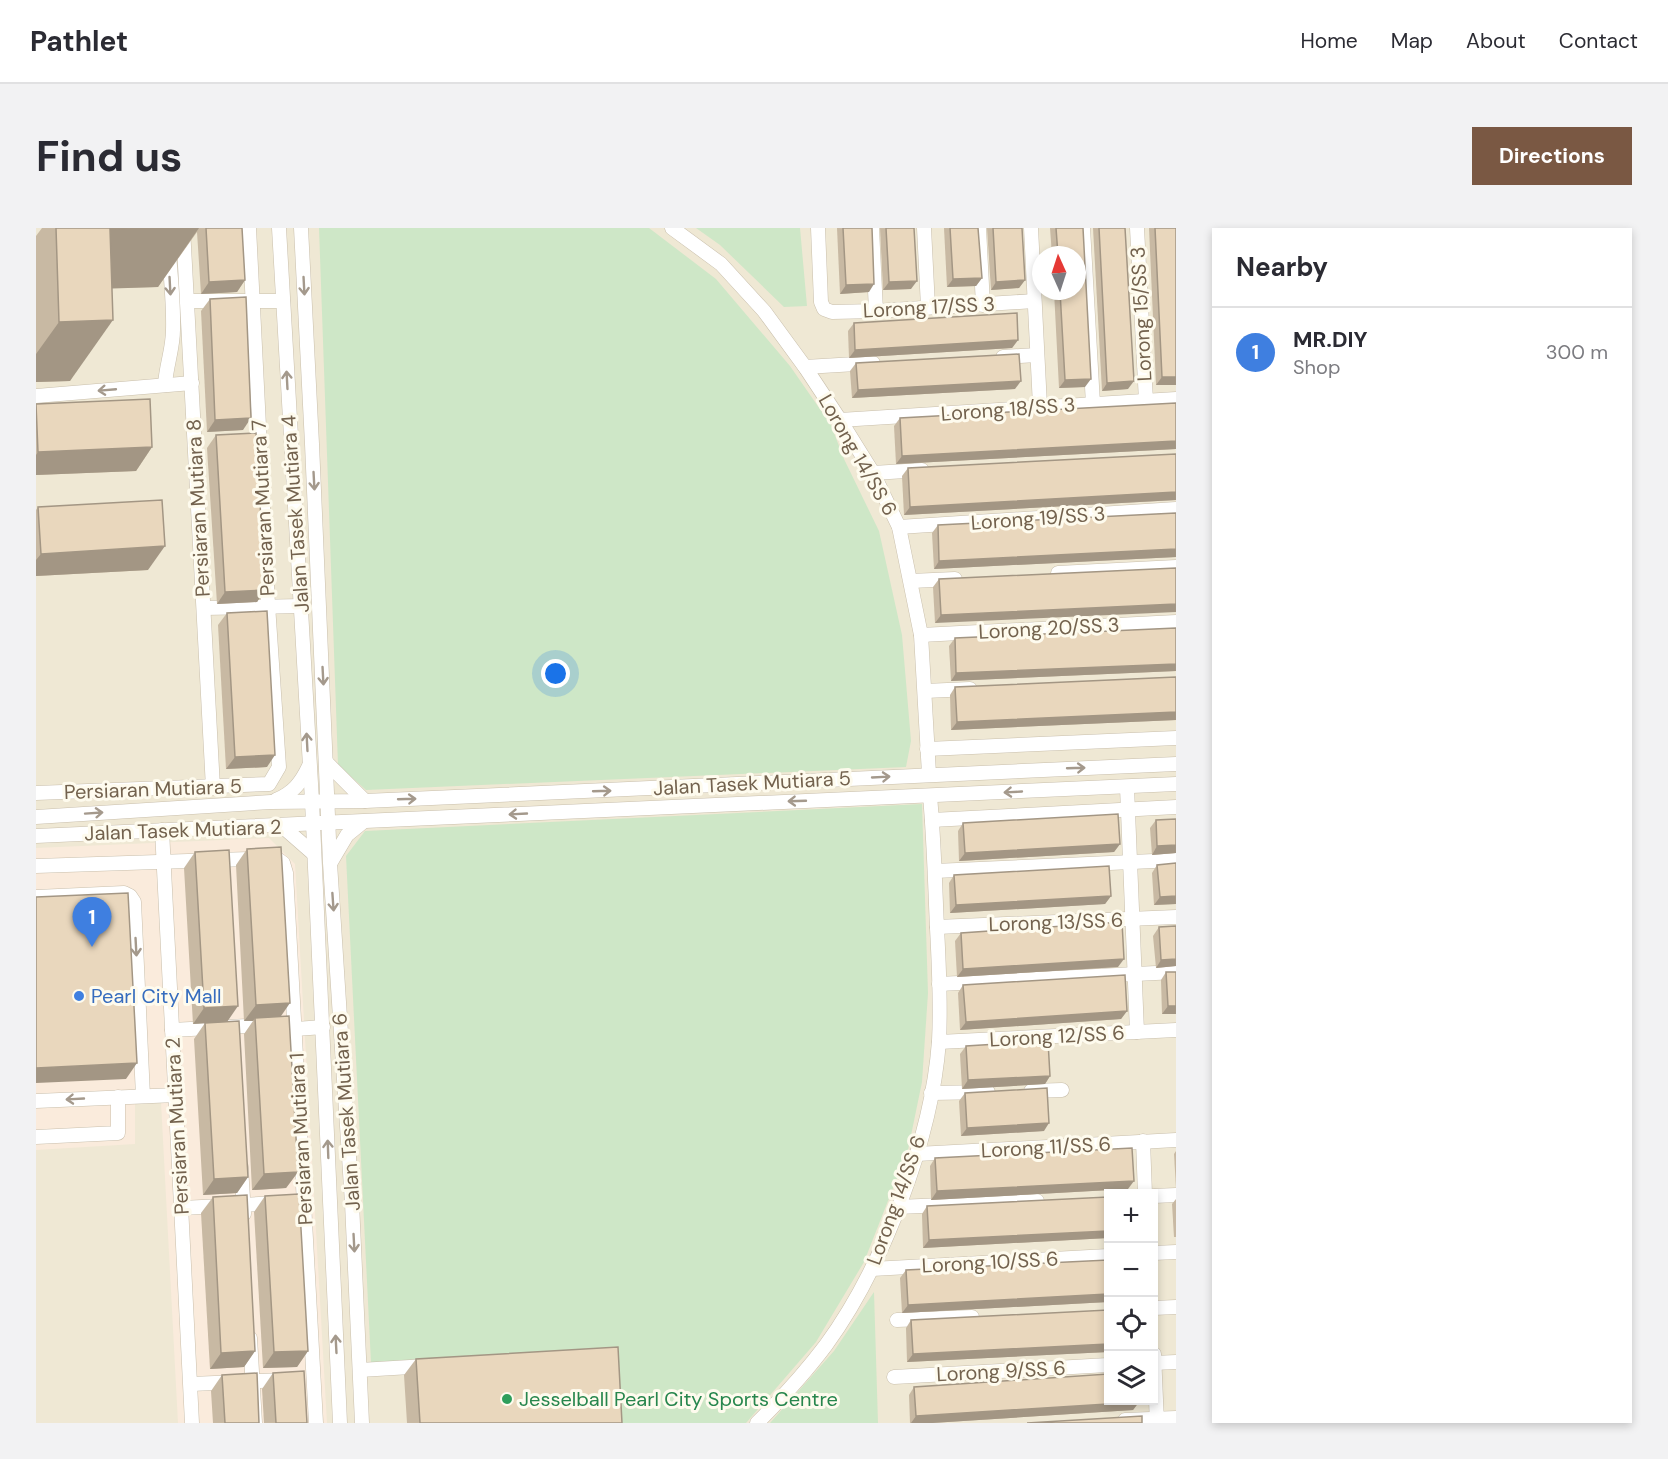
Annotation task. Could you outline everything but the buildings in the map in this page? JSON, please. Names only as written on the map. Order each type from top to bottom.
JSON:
[{"type":"street","points":[[165,385],[173,330],[167,228]]},
{"type":"street","name":"Persiaran Mutiara 8","points":[[183,228],[192,383],[200,442],[204,609],[213,788]]},
{"type":"street","name":"Persiaran Mutiara 7","points":[[249,228],[253,439],[268,605],[279,767],[269,784]]},
{"type":"street","name":"Jalan Tasek Mutiara 4","points":[[279,228],[312,801]]},
{"type":"street","name":"Jalan Tasek Mutiara 4","points":[[301,228],[328,801]]},
{"type":"street","name":"Lorong 14/SS 6","points":[[672,228],[721,264],[764,311],[840,420],[873,473],[899,527],[921,635],[929,774]]},
{"type":"street","name":"Lorong 17/SS 3","points":[[818,228],[821,302],[824,309],[832,312],[1034,301]]},
{"type":"street","points":[[872,228],[876,311]]},
{"type":"street","points":[[924,228],[928,307]]},
{"type":"street","points":[[979,228],[983,305]]},
{"type":"street","points":[[1030,228],[1040,406]]},
{"type":"street","points":[[1083,228],[1093,404]]},
{"type":"street","name":"Lorong 15/SS 3","points":[[1137,228],[1146,401]]},
{"type":"street","points":[[187,301],[283,301]]},
{"type":"street","points":[[990,357],[1037,355]]},
{"type":"street","points":[[805,367],[886,363]]},
{"type":"street","points":[[36,396],[192,383]]},
{"type":"street","name":"Lorong 18/SS 3","points":[[840,420],[1176,399]]},
{"type":"street","points":[[290,445],[312,444]]},
{"type":"street","points":[[873,473],[931,469]]},
{"type":"street","name":"Lorong 19/SS 3","points":[[899,527],[1176,509]]},
{"type":"street","points":[[1049,574],[1176,567]]},
{"type":"street","points":[[911,581],[968,578]]},
{"type":"street","points":[[204,609],[268,605],[301,606]]},
{"type":"street","name":"Lorong 20/SS 3","points":[[921,635],[1176,622]]},
{"type":"street","points":[[925,691],[985,688]]},
{"type":"street","points":[[927,750],[1176,738]]},
{"type":"street","points":[[327,763],[365,801]]},
{"type":"street","name":"Jalan Tasek Mutiara 5","points":[[328,801],[1176,764]]},
{"type":"street","points":[[271,802],[287,796],[296,788],[309,766]]},
{"type":"street","name":"Persiaran Mutiara 5","points":[[36,793],[213,788],[269,784]]},
{"type":"street","points":[[757,784],[760,802]]},
{"type":"street","name":"Jalan Tasek Mutiara 5","points":[[932,820],[1127,797],[1176,784]]},
{"type":"street","points":[[65,792],[67,815]]},
{"type":"street","name":"Lorong 14/SS 6","points":[[757,1423],[802,1376],[827,1343],[872,1269],[917,1154],[931,1094],[939,1042],[935,871],[930,796]]},
{"type":"street","name":"Jalan Tasek Mutiara 5","points":[[329,823],[930,796],[1127,797],[1176,807]]},
{"type":"street","points":[[1127,797],[1137,1032]]},
{"type":"street","name":"Jalan Tasek Mutiara 6","points":[[312,801],[340,1423]]},
{"type":"street","name":"Jalan Tasek Mutiara 2","points":[[36,817],[271,802],[328,801]]},
{"type":"street","name":"Jalan Tasek Mutiara 6","points":[[328,801],[352,1203],[362,1423]]},
{"type":"street","points":[[330,863],[347,835],[363,822]]},
{"type":"street","name":"Jalan Tasek Mutiara 2","points":[[36,836],[329,823]]},
{"type":"street","points":[[282,826],[314,854]]},
{"type":"street","name":"Persiaran Mutiara 2","points":[[162,830],[192,1423]]},
{"type":"street","name":"Persiaran Mutiara 1","points":[[164,860],[225,865],[276,858],[283,863],[286,873],[316,1423]]},
{"type":"street","points":[[36,866],[164,860]]},
{"type":"street","points":[[935,871],[1176,860]]},
{"type":"street","points":[[36,897],[124,893],[134,902],[143,1096]]},
{"type":"street","name":"Lorong 13/SS 6","points":[[937,927],[1176,918]]},
{"type":"street","points":[[939,984],[1176,972]]},
{"type":"street","points":[[172,1030],[233,1026],[323,1028]]},
{"type":"street","name":"Lorong 12/SS 6","points":[[939,1042],[1176,1030]]},
{"type":"street","points":[[931,1094],[1062,1090]]},
{"type":"street","points":[[36,1101],[176,1095]]},
{"type":"street","points":[[36,1137],[118,1133],[118,1097]]},
{"type":"street","name":"Lorong 11/SS 6","points":[[917,1154],[1176,1140]]},
{"type":"street","points":[[1143,1141],[1145,1189]]},
{"type":"street","points":[[241,1157],[245,1228]]},
{"type":"street","points":[[1158,1196],[1176,1195]]},
{"type":"street","points":[[898,1207],[1050,1200]]},
{"type":"street","points":[[182,1208],[304,1202]]},
{"type":"street","points":[[330,1204],[352,1203]]},
{"type":"street","points":[[1158,1253],[1176,1252]]},
{"type":"street","name":"Lorong 10/SS 6","points":[[872,1269],[1104,1256]]},
{"type":"street","points":[[1158,1308],[1176,1307]]},
{"type":"street","points":[[897,1320],[991,1316]]},
{"type":"street","points":[[250,1323],[255,1423]]},
{"type":"street","points":[[1158,1363],[1176,1362]]},
{"type":"street","points":[[360,1370],[441,1365]]},
{"type":"street","name":"Lorong 9/SS 6","points":[[894,1377],[1104,1365]]},
{"type":"street","points":[[191,1384],[338,1382]]},
{"type":"street","points":[[1156,1405],[1157,1421]]},
{"type":"street","points":[[1110,1421],[1157,1421],[1176,1418]]},
{"type":"shaded area","points":[[36,228],[1176,228],[1176,1423],[36,1423]]},
{"type":"shaded area","points":[[269,838],[295,864],[327,1423],[178,1423],[161,1102],[135,1104],[135,1144],[36,1150],[36,848]]},
{"type":"green space","points":[[319,228],[649,228],[716,279],[790,366],[831,425],[844,459],[879,531],[902,635],[911,741],[906,767],[366,790],[338,765]]},
{"type":"green space","points":[[696,228],[800,228],[807,306],[784,307],[720,245]]},
{"type":"green space","points":[[922,804],[928,993],[922,1082],[908,1150],[864,1262],[816,1342],[746,1423],[618,1423],[371,1363],[346,856],[365,831]]},
{"type":"green space","points":[[874,1292],[878,1423],[770,1423],[834,1351]]},
{"type":"place","name":"MR.DIY","points":[[92,947]]},
{"type":"place","name":"Pearl City Mall","points":[[79,996]]},
{"type":"place","name":"Jesselball Pearl City Sports Centre","points":[[507,1399]]}]
